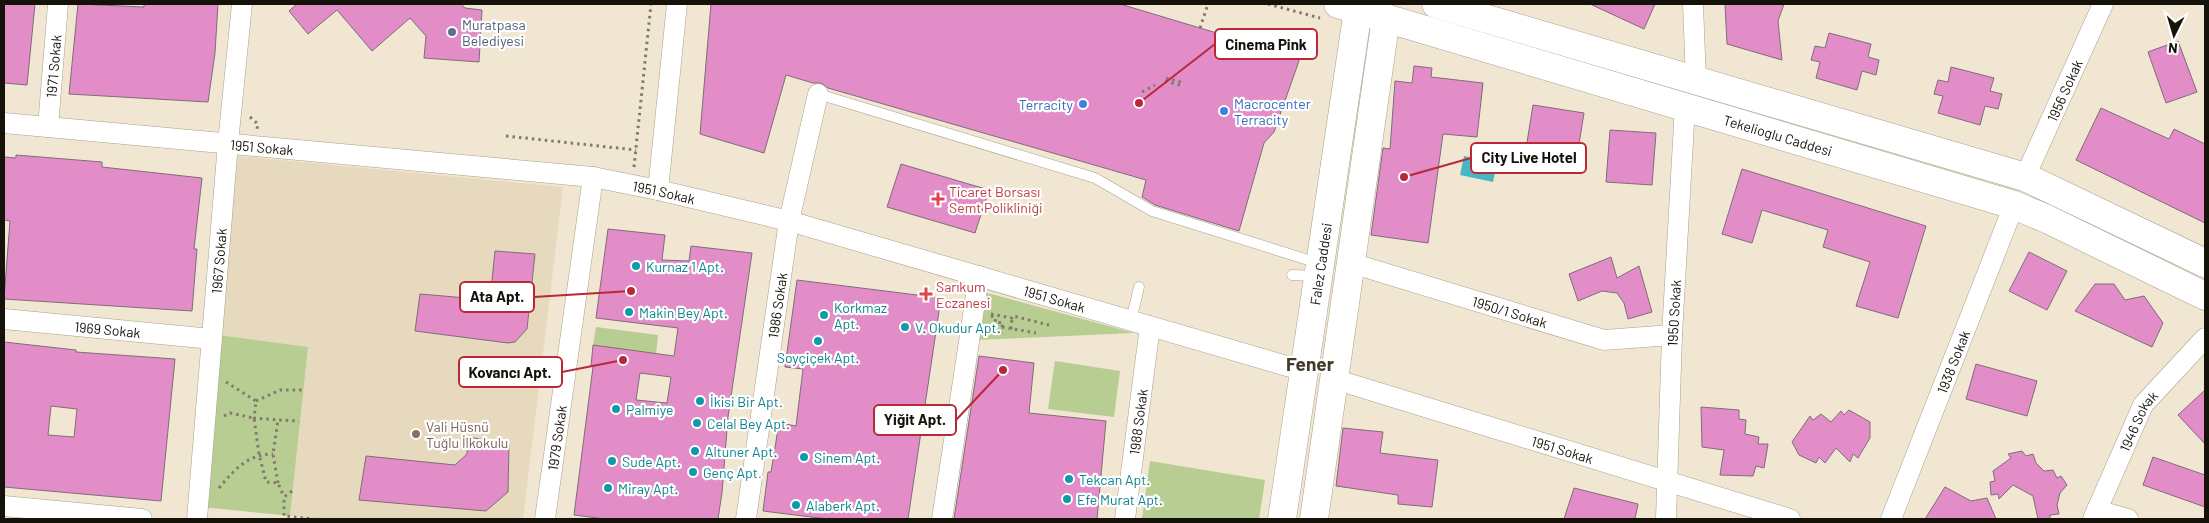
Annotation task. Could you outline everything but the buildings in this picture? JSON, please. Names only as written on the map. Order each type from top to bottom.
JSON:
[{"type":"main road","name":"Tekelioglu Caddesi","points":[[1436,4],[2025,177],[2205,262]]},
{"type":"main road","name":"Tekelioglu Caddesi","points":[[1348,7],[2014,205],[2205,296]]},
{"type":"main road","name":"Falez Caddesi","points":[[1282,519],[1304,371],[1310,272],[1348,7]]},
{"type":"main road","points":[[1314,519],[1386,18]]},
{"type":"main road","points":[[1304,371],[1334,379]]},
{"type":"street","name":"1971 Sokak","points":[[48,127],[58,4]]},
{"type":"street","name":"1967 Sokak","points":[[197,519],[228,143],[242,4]]},
{"type":"street","points":[[658,190],[677,4]]},
{"type":"street","points":[[1693,4],[1696,81]]},
{"type":"street","name":"1956 Sokak","points":[[2025,177],[2102,4]]},
{"type":"street","name":"1986 Sokak","points":[[746,519],[789,221],[818,94]]},
{"type":"street","name":"1950 Sokak","points":[[1666,519],[1669,482],[1672,335],[1685,106]]},
{"type":"street","name":"1951 Sokak","points":[[4,123],[593,177],[658,190],[789,221],[1304,371]]},
{"type":"street","name":"1979 Sokak","points":[[546,519],[593,177]]},
{"type":"street","name":"1938 Sokak","points":[[1892,519],[2014,205]]},
{"type":"street","name":"1950/1 Sokak","points":[[1351,263],[1604,340],[1672,335]]},
{"type":"street","points":[[942,519],[979,276]]},
{"type":"street","name":"1969 Sokak","points":[[4,319],[212,339]]},
{"type":"street","name":"1988 Sokak","points":[[1125,519],[1150,326]]},
{"type":"street","name":"1946 Sokak","points":[[2095,514],[2144,406],[2205,338]]},
{"type":"street","name":"1951 Sokak","points":[[1334,379],[1790,519]]},
{"type":"street","points":[[4,506],[142,519]]},
{"type":"street","points":[[2095,514],[2128,519]]},
{"type":"lane","points":[[818,94],[1095,178],[1152,211],[1310,272]]},
{"type":"lane","points":[[1131,321],[1139,287]]},
{"type":"path","points":[[634,168],[651,4]]},
{"type":"path","points":[[1200,28],[1208,4]]},
{"type":"path","points":[[1166,79],[1184,84]]},
{"type":"path","points":[[1142,92],[1155,85]]},
{"type":"path","points":[[506,136],[636,150]]},
{"type":"path","points":[[986,313],[1012,318],[1013,316],[1049,326]]},
{"type":"path","points":[[991,314],[991,317],[996,318],[995,322],[1002,323],[1000,336]]},
{"type":"path","points":[[1010,329],[1012,318]]},
{"type":"path","points":[[1002,327],[1036,333]]},
{"type":"path","points":[[225,380],[235,389],[256,401]]},
{"type":"path","points":[[256,401],[280,390],[302,390]]},
{"type":"path","points":[[256,401],[254,418],[259,454],[266,482],[278,483]]},
{"type":"path","points":[[223,417],[230,413],[254,418],[299,421]]},
{"type":"path","points":[[278,420],[273,454],[278,483],[284,497],[284,516],[314,519]]},
{"type":"path","points":[[215,492],[234,470],[259,454],[273,454]]},
{"type":"path","points":[[284,497],[292,491]]},
{"type":"shaded area","points":[[237,156],[563,187],[523,519],[314,519],[290,516],[308,347],[219,335]]},
{"type":"green space","points":[[986,293],[995,295],[1134,333],[977,340]]},
{"type":"green space","points":[[596,327],[658,335],[656,354],[593,345]]},
{"type":"green space","points":[[219,335],[308,347],[290,516],[202,507]]},
{"type":"green space","points":[[1055,361],[1120,371],[1114,417],[1048,409]]},
{"type":"green space","points":[[1150,461],[1265,480],[1259,519],[1142,519]]},
{"type":"water","points":[[1464,156],[1497,163],[1493,182],[1460,175]]},
{"type":"place","name":"Muratpasa Belediyesi","points":[[452,32]]},
{"type":"place","name":"Cinema Pink","points":[[1139,103]]},
{"type":"place","name":"Terracity","points":[[1083,104]]},
{"type":"place","name":"Macrocenter Terracity","points":[[1224,111]]},
{"type":"place","name":"City Live Hotel","points":[[1404,177]]},
{"type":"place","name":"Ticaret Borsası Semt Polikliniği","points":[[938,199]]},
{"type":"place","name":"Kurnaz 1 Apt.","points":[[636,266]]},
{"type":"place","name":"Ata Apt.","points":[[631,291]]},
{"type":"place","name":"Sarıkum Eczanesi","points":[[926,294]]},
{"type":"place","name":"Makin Bey Apt.","points":[[629,312]]},
{"type":"place","name":"Korkmaz Apt.","points":[[824,315]]},
{"type":"place","name":"V. Okudur Apt.","points":[[905,327]]},
{"type":"place","name":"Soyçiçek Apt.","points":[[818,341]]},
{"type":"place","name":"Kovancı Apt.","points":[[623,360]]},
{"type":"place","name":"Yiğit Apt.","points":[[1003,370]]},
{"type":"place","name":"İkisi Bir Apt.","points":[[700,401]]},
{"type":"place","name":"Palmiye","points":[[616,409]]},
{"type":"place","name":"Celal Bey Apt.","points":[[697,423]]},
{"type":"place","name":"Vali Hüsnü Tuğlu İlkokulu","points":[[416,434]]},
{"type":"place","name":"Altuner Apt.","points":[[695,451]]},
{"type":"place","name":"Sinem Apt.","points":[[804,457]]},
{"type":"place","name":"Sude Apt.","points":[[612,461]]},
{"type":"place","name":"Genç Apt.","points":[[693,472]]},
{"type":"place","name":"Tekcan Apt.","points":[[1069,479]]},
{"type":"place","name":"Miray Apt.","points":[[608,488]]},
{"type":"place","name":"Efe Murat Apt.","points":[[1067,499]]},
{"type":"place","name":"Alaberk Apt.","points":[[796,505]]},
{"type":"district","name":"Fener","points":[[1310,363]]}]
